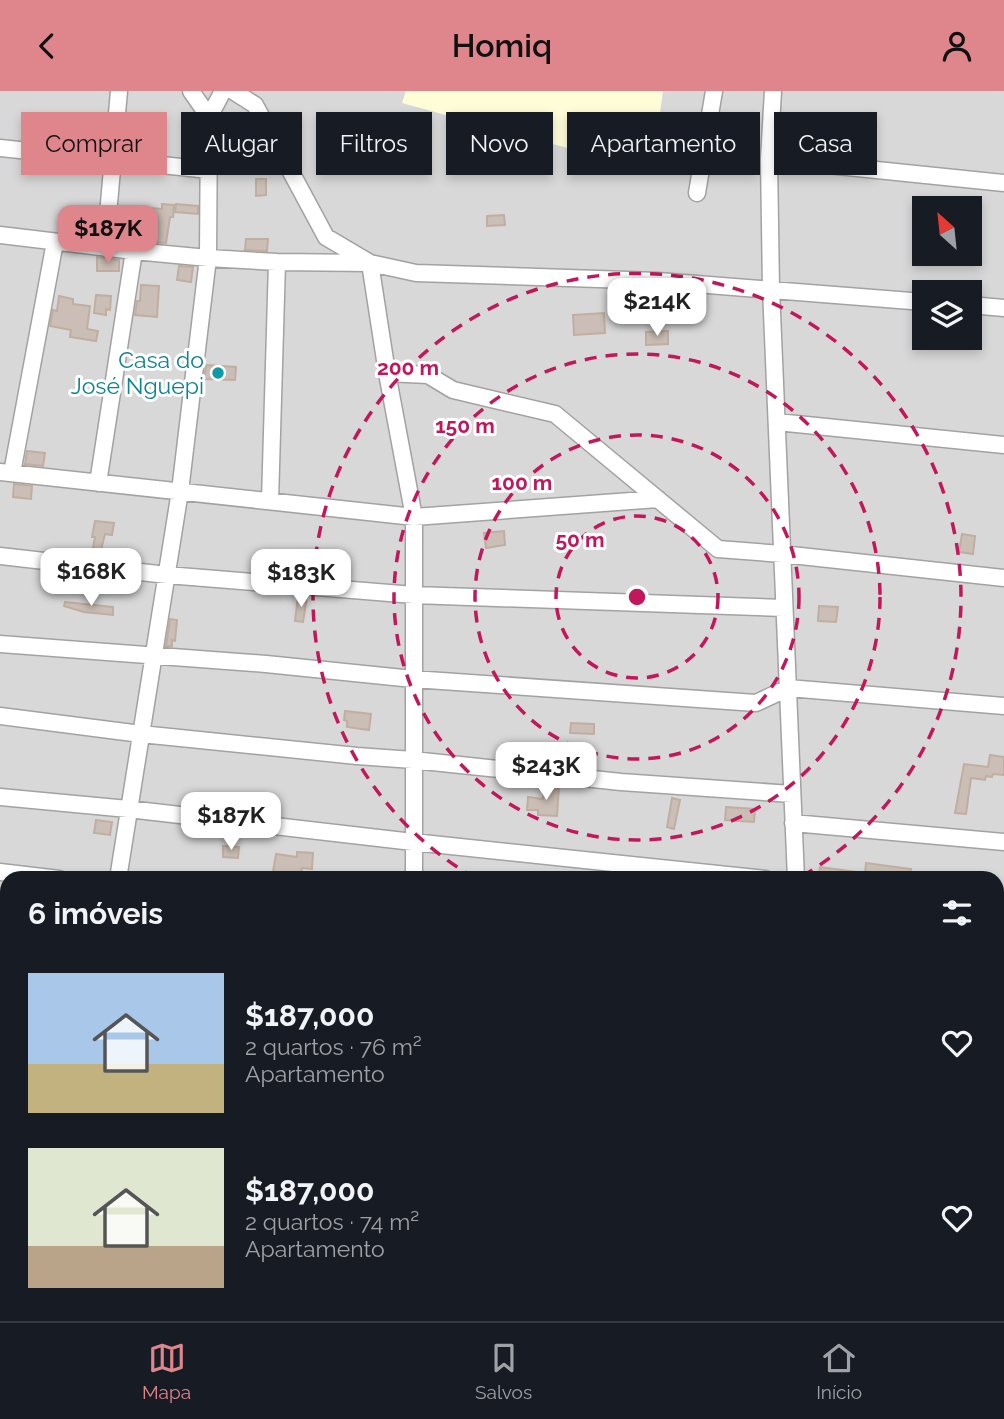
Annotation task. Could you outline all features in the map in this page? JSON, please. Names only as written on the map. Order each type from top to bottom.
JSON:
[{"type":"street","points":[[117,112],[119,91]]},
{"type":"street","points":[[191,91],[206,112]]},
{"type":"street","points":[[212,112],[223,91]]},
{"type":"street","points":[[233,91],[255,105],[326,237],[370,263]]},
{"type":"street","points":[[697,193],[715,91]]},
{"type":"street","points":[[773,91],[769,159],[771,289],[796,871]]},
{"type":"street","points":[[0,148],[21,150]]},
{"type":"street","points":[[769,159],[1004,183]]},
{"type":"street","points":[[105,247],[111,175]]},
{"type":"street","points":[[119,871],[180,491],[208,258],[209,175]]},
{"type":"street","points":[[0,235],[208,258],[370,263],[416,273],[658,281],[912,301]]},
{"type":"street","points":[[55,241],[6,473],[414,517],[658,499]]},
{"type":"street","points":[[99,482],[134,251]]},
{"type":"street","points":[[270,501],[276,262]]},
{"type":"street","points":[[370,263],[414,517],[414,871]]},
{"type":"street","points":[[982,306],[1004,308]]},
{"type":"street","points":[[387,373],[428,375],[453,390],[555,414],[718,549],[1004,577]]},
{"type":"street","points":[[777,422],[1004,445]]},
{"type":"street","points":[[0,556],[167,575],[414,595],[785,608]]},
{"type":"street","points":[[0,644],[266,664],[414,679],[756,703],[788,688],[1004,706]]},
{"type":"street","points":[[0,716],[357,757],[413,760],[621,782],[792,794]]},
{"type":"street","points":[[0,797],[689,871]]},
{"type":"street","points":[[793,823],[1004,842]]},
{"type":"shaded area","points":[[0,91],[1004,91],[1004,871],[0,871]]},
{"type":"shaded area","points":[[406,91],[663,91],[660,112],[567,112],[567,148],[553,144],[553,112],[446,112],[446,115],[402,103]]},
{"type":"building","points":[[256,179],[266,179],[266,195],[256,196]]},
{"type":"building","points":[[162,204],[174,205],[166,243],[138,241],[142,207],[162,209]]},
{"type":"building","points":[[176,204],[198,206],[198,214],[175,212]]},
{"type":"building","points":[[504,215],[505,225],[487,226],[487,216]]},
{"type":"building","points":[[246,239],[268,239],[267,251],[245,250]]},
{"type":"building","points":[[97,257],[119,260],[119,271],[97,271]]},
{"type":"building","points":[[179,266],[193,267],[191,282],[177,280]]},
{"type":"building","points":[[141,285],[159,286],[157,317],[135,315],[137,301],[140,301]]},
{"type":"building","points":[[96,295],[111,296],[110,310],[106,309],[106,315],[94,313]]},
{"type":"building","points":[[59,296],[73,299],[73,304],[90,306],[87,329],[98,331],[96,341],[70,337],[71,330],[50,326],[53,310],[57,311]]},
{"type":"building","points":[[604,313],[605,333],[574,335],[573,315]]},
{"type":"building","points":[[668,331],[668,344],[646,345],[646,332]]},
{"type":"building","name":"Casa do José Nguepi","points":[[206,365],[236,367],[235,380],[204,379]]},
{"type":"building","points":[[27,451],[45,453],[43,466],[25,464]]},
{"type":"building","points":[[14,484],[32,486],[31,499],[13,497]]},
{"type":"building","points":[[95,521],[114,523],[112,535],[105,534],[101,550],[93,548]]},
{"type":"building","points":[[504,531],[505,545],[486,548],[484,533]]},
{"type":"building","points":[[962,534],[975,536],[973,554],[959,552]]},
{"type":"building","points":[[298,596],[307,597],[303,622],[295,621]]},
{"type":"building","points":[[65,602],[113,607],[113,615],[84,612],[64,606]]},
{"type":"building","points":[[819,606],[838,607],[836,622],[818,621]]},
{"type":"building","points":[[170,619],[177,620],[175,641],[172,640],[172,646],[166,646]]},
{"type":"building","points":[[345,711],[371,714],[369,730],[347,727],[347,721],[344,720]]},
{"type":"building","points":[[571,723],[594,724],[594,734],[570,733]]},
{"type":"building","points":[[990,755],[1004,757],[1004,775],[993,774],[992,777],[986,776],[985,780],[971,778],[966,814],[955,813],[964,764],[988,767]]},
{"type":"building","points":[[544,784],[559,786],[557,816],[538,815],[538,810],[527,810],[528,797],[543,799]]},
{"type":"building","points":[[672,798],[680,800],[674,829],[667,827]]},
{"type":"building","points":[[726,807],[755,809],[754,822],[725,820]]},
{"type":"building","points":[[96,820],[112,822],[110,835],[94,833]]},
{"type":"building","points":[[223,846],[239,847],[238,858],[223,857]]},
{"type":"building","points":[[297,852],[313,853],[312,869],[273,871],[276,854],[297,857]]},
{"type":"building","points":[[866,863],[911,869],[911,871],[865,871]]},
{"type":"building","points":[[820,867],[850,871],[819,871]]},
{"type":"place","name":"Casa do José Nguepi","points":[[218,373]]}]
